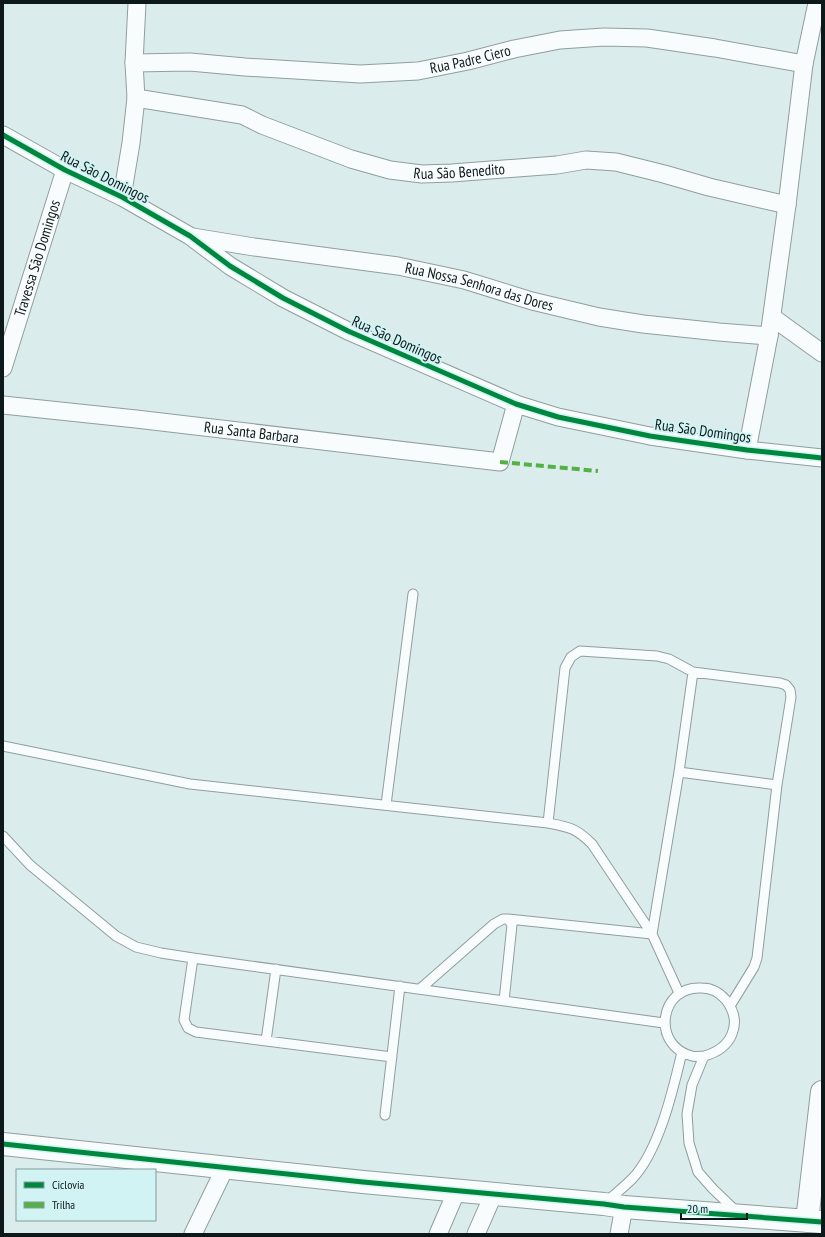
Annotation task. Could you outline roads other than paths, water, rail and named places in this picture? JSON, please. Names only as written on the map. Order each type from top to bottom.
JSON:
[{"type":"street","points":[[122,197],[131,142],[136,98],[134,64],[137,3]]},
{"type":"street","points":[[747,450],[772,318],[804,64],[817,28],[817,3]]},
{"type":"street","name":"Rua Padre Ciero","points":[[134,64],[190,62],[245,67],[367,74],[418,70],[468,61],[514,49],[560,40],[604,37],[655,39],[804,64]]},
{"type":"street","name":"Rua São Benedito","points":[[136,98],[242,115],[262,125],[351,159],[390,170],[422,174],[452,173],[557,165],[586,160],[616,162],[709,187],[787,205]]},
{"type":"street","name":"Rua São Domingos","points":[[3,135],[65,170],[122,197],[190,236],[230,266],[283,298],[348,331],[516,404],[558,416],[650,436],[747,450],[822,458]]},
{"type":"street","name":"Travessa São Domingos","points":[[3,368],[65,170]]},
{"type":"street","name":"Rua Nossa Senhora das Dores","points":[[190,236],[262,248],[398,266],[464,280],[532,301],[599,317],[643,324],[769,336]]},
{"type":"street","points":[[772,318],[822,353]]},
{"type":"street","name":"Rua Santa Barbara","points":[[3,405],[136,419],[500,462],[516,404]]},
{"type":"street","points":[[3,1144],[225,1168],[494,1193],[614,1206],[743,1217],[814,1221],[822,1092]]},
{"type":"street","points":[[193,1234],[225,1168]]},
{"type":"street","points":[[438,1234],[457,1190]]},
{"type":"street","points":[[476,1234],[494,1193]]},
{"type":"street","points":[[614,1206],[619,1234]]},
{"type":"lane","points":[[386,805],[413,594]]},
{"type":"lane","points":[[548,823],[565,668],[570,657],[580,651],[656,656],[669,659],[693,672],[786,685],[790,690],[791,697],[777,785],[757,958],[754,967],[730,1006]]},
{"type":"lane","points":[[652,934],[679,772],[693,672]]},
{"type":"lane","points":[[3,746],[190,784],[548,823],[573,829],[582,834],[592,844],[652,934],[679,993]]},
{"type":"lane","points":[[679,772],[777,785]]},
{"type":"lane","points":[[3,836],[30,865],[116,936],[136,947],[193,958],[664,1023]]},
{"type":"lane","points":[[420,989],[494,924],[502,919],[652,934]]},
{"type":"lane","points":[[504,1001],[512,925],[508,919]]},
{"type":"lane","points":[[193,958],[184,1020],[188,1028],[196,1032],[392,1057]]},
{"type":"lane","points":[[266,1041],[276,969]]},
{"type":"lane","points":[[385,1115],[400,986]]},
{"type":"lane","points":[[696,987],[715,991],[724,997],[734,1016],[734,1027],[730,1038],[724,1047],[715,1053],[704,1056],[693,1056],[682,1052],[672,1044],[667,1035],[664,1023],[666,1012],[671,1002],[679,993],[696,987]]},
{"type":"lane","points":[[614,1206],[647,1158],[655,1140],[666,1109],[682,1052]]},
{"type":"lane","points":[[704,1056],[690,1092],[687,1114],[689,1143],[698,1172],[712,1189],[743,1217]]}]
